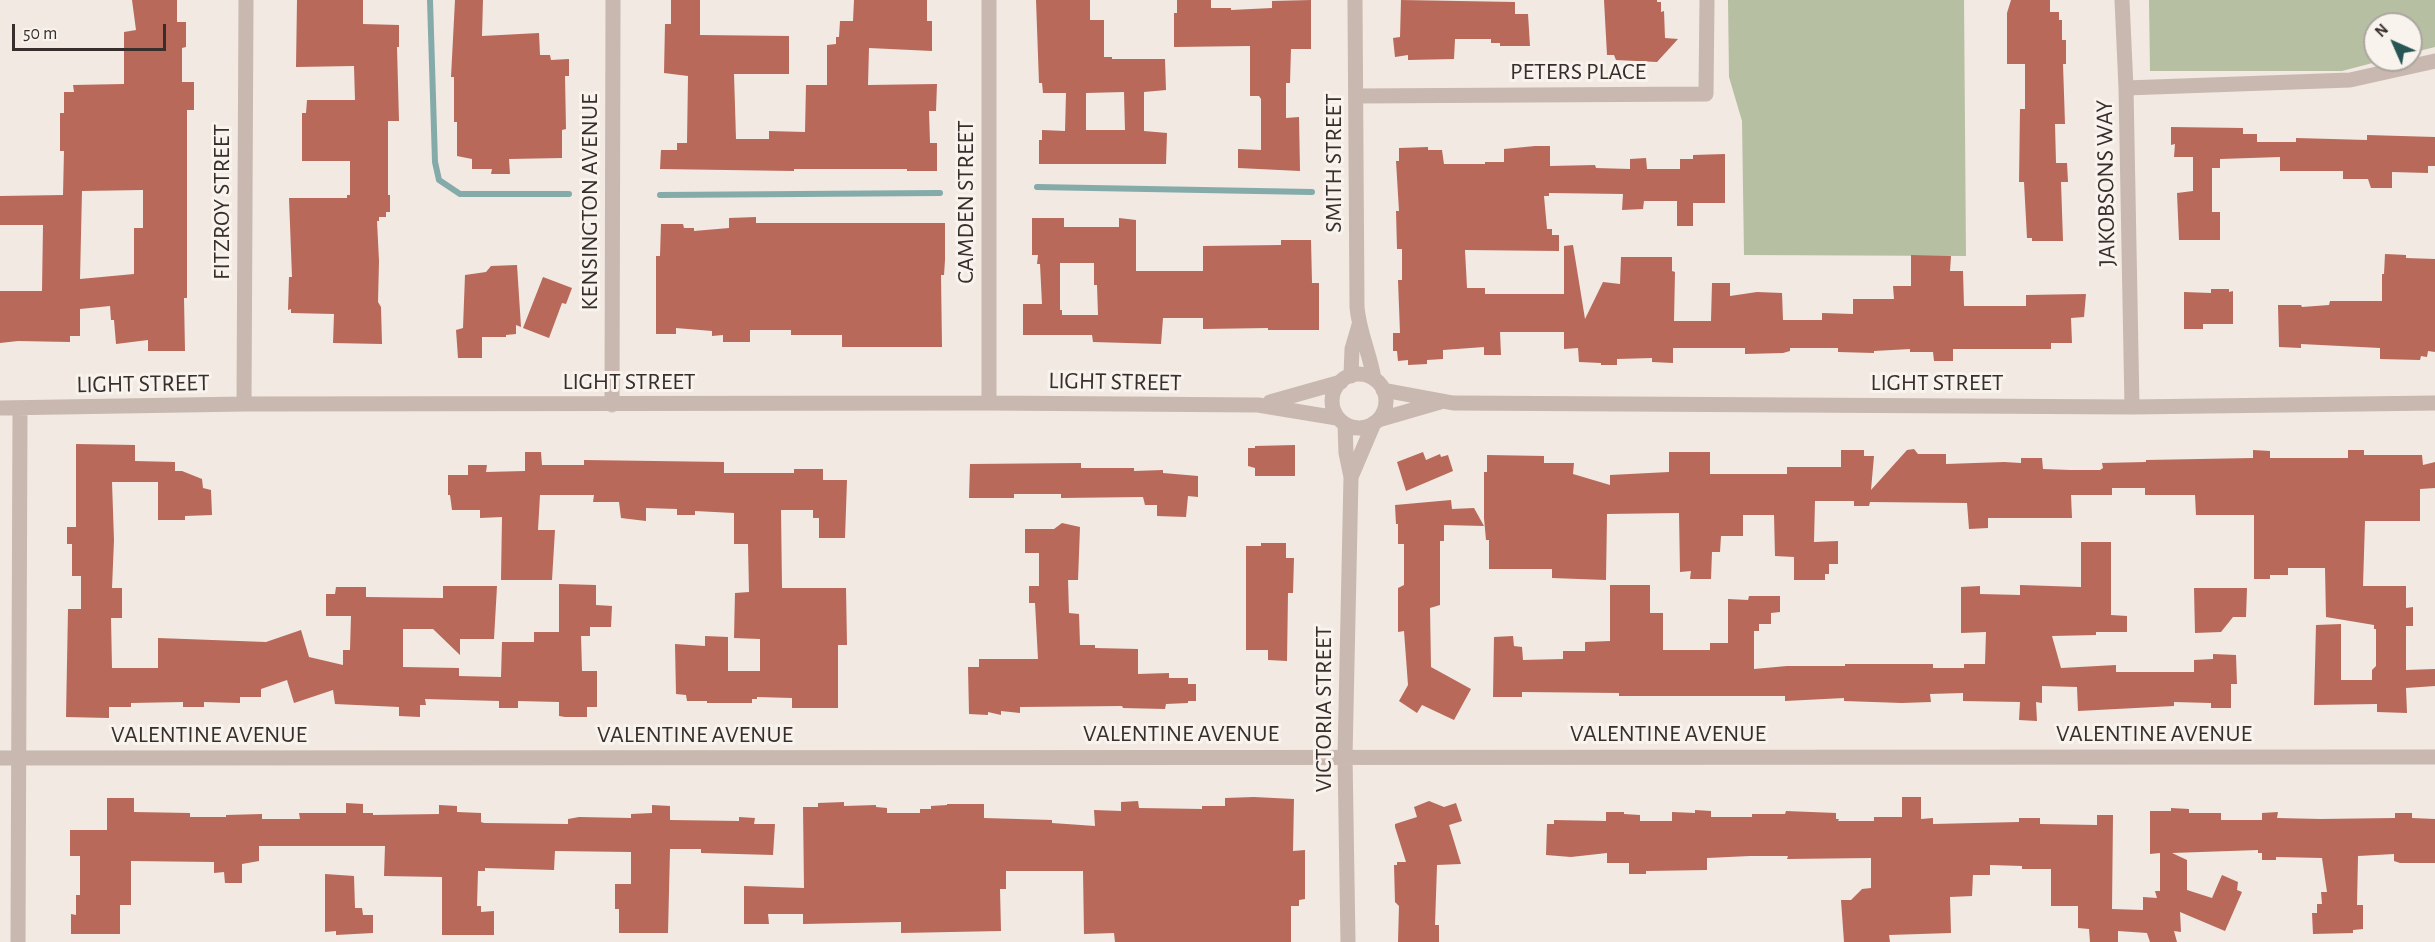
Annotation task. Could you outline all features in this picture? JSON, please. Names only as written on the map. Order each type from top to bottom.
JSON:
[{"type":"street","name":"FITZROY STREET","points":[[244,404],[246,0]]},
{"type":"street","name":"KENSINGTON AVENUE","points":[[612,405],[613,0]]},
{"type":"street","name":"CAMDEN STREET","points":[[989,0],[989,403]]},
{"type":"street","name":"SMITH STREET","points":[[1346,379],[1359,325],[1355,0]]},
{"type":"street","name":"PETERS PLACE","points":[[1356,96],[1706,94],[1707,0]]},
{"type":"street","points":[[2122,0],[2126,88]]},
{"type":"street","name":"JAKOBSONS WAY","points":[[2132,407],[2126,88],[2350,80],[2435,61]]},
{"type":"street","name":"SMITH STREET","points":[[1359,325],[1379,384]]},
{"type":"street","points":[[1359,375],[1379,384],[1386,406],[1376,422],[1360,428],[1341,421],[1334,411],[1333,395],[1346,379],[1359,375]]},
{"type":"street","name":"LIGHT STREET","points":[[1258,405],[1346,379]]},
{"type":"street","name":"LIGHT STREET","points":[[1379,384],[1440,402],[2132,407],[2435,403]]},
{"type":"street","name":"LIGHT STREET","points":[[1376,422],[1440,402]]},
{"type":"street","name":"LIGHT STREET","points":[[0,408],[244,404],[1258,405],[1341,421]]},
{"type":"street","points":[[18,942],[20,409]]},
{"type":"street","name":"VICTORIA STREET","points":[[1341,421],[1352,477],[1345,756],[1348,942]]},
{"type":"street","name":"VICTORIA STREET","points":[[1352,477],[1376,422]]},
{"type":"street","name":"VALENTINE AVENUE","points":[[0,758],[2435,757]]},
{"type":"green space","points":[[1728,0],[1964,0],[1966,256],[1744,255],[1742,121],[1729,77]]},
{"type":"green space","points":[[2149,0],[2435,0],[2435,47],[2423,50],[2423,12],[2363,12],[2363,66],[2342,71],[2150,71]]},
{"type":"building","points":[[132,0],[177,0],[177,22],[186,22],[186,47],[182,48],[182,82],[194,82],[194,110],[187,110],[185,351],[148,351],[148,340],[116,344],[110,306],[80,309],[80,336],[70,336],[70,342],[0,343],[0,291],[42,291],[43,225],[0,225],[0,196],[63,195],[64,151],[60,151],[60,113],[64,113],[64,92],[74,92],[73,85],[124,84],[124,32],[136,30]],"holes":[[[143,190],[143,228],[134,228],[134,274],[80,279],[82,191]]]},
{"type":"building","points":[[297,0],[363,0],[363,24],[399,25],[399,47],[397,47],[399,121],[388,121],[390,212],[386,212],[386,217],[379,217],[377,221],[378,302],[381,307],[382,344],[333,343],[334,314],[291,313],[291,309],[288,310],[289,277],[292,277],[289,198],[347,198],[347,195],[350,195],[350,161],[302,161],[302,113],[306,113],[307,100],[355,100],[354,66],[296,67]]},
{"type":"building","points":[[455,0],[483,0],[482,36],[539,33],[540,55],[550,55],[551,60],[569,59],[569,76],[565,76],[566,129],[562,130],[562,158],[509,159],[510,174],[491,174],[492,169],[472,169],[472,159],[457,156],[454,77],[451,77]]},
{"type":"building","points":[[671,0],[700,0],[700,35],[789,36],[789,74],[734,74],[736,139],[769,139],[769,131],[805,132],[806,85],[827,85],[827,45],[836,44],[840,21],[853,21],[854,0],[927,0],[927,21],[932,21],[932,51],[869,48],[868,85],[937,84],[936,111],[929,111],[930,143],[937,143],[937,171],[660,169],[661,150],[677,150],[677,143],[687,143],[688,76],[664,73],[665,24],[671,24]]},
{"type":"building","points":[[1036,0],[1090,0],[1090,20],[1104,20],[1104,57],[1165,59],[1166,90],[1144,92],[1144,131],[1167,133],[1166,164],[1039,164],[1039,140],[1042,140],[1042,130],[1065,131],[1066,93],[1043,93],[1042,83],[1039,83]],"holes":[[[1124,92],[1125,130],[1086,130],[1086,93]]]},
{"type":"building","points":[[1177,0],[1211,0],[1211,8],[1231,8],[1231,10],[1272,8],[1272,1],[1311,0],[1311,49],[1291,49],[1290,83],[1286,83],[1286,118],[1299,117],[1300,171],[1238,168],[1238,149],[1261,150],[1261,99],[1259,96],[1250,96],[1250,46],[1174,47],[1174,13],[1177,13]]},
{"type":"building","points":[[1401,0],[1515,2],[1515,14],[1528,14],[1530,46],[1500,46],[1500,43],[1491,43],[1491,39],[1455,39],[1454,59],[1408,60],[1408,55],[1395,57],[1393,38],[1400,37]]},
{"type":"building","points":[[1604,0],[1657,0],[1661,2],[1661,12],[1664,11],[1665,38],[1678,39],[1657,62],[1616,60],[1614,55],[1607,55]]},
{"type":"building","points":[[2011,0],[2050,0],[2050,12],[2059,12],[2059,20],[2062,20],[2062,40],[2066,40],[2066,64],[2063,64],[2065,124],[2055,124],[2056,163],[2067,163],[2068,182],[2061,182],[2063,241],[2032,241],[2032,238],[2027,238],[2024,182],[2019,182],[2020,109],[2025,109],[2025,64],[2007,64],[2007,13]]},
{"type":"building","points":[[2171,127],[2243,128],[2243,134],[2257,134],[2257,142],[2296,142],[2296,138],[2367,140],[2367,135],[2435,137],[2435,166],[2428,166],[2428,173],[2392,172],[2392,188],[2371,188],[2368,179],[2343,179],[2343,171],[2280,171],[2280,157],[2220,159],[2220,168],[2212,168],[2212,212],[2220,212],[2220,240],[2179,240],[2177,193],[2193,191],[2193,157],[2174,157],[2175,144],[2171,145]]},
{"type":"building","points":[[1550,146],[1550,166],[1595,165],[1596,168],[1630,169],[1630,159],[1646,158],[1647,169],[1680,169],[1680,159],[1693,159],[1693,155],[1725,154],[1725,203],[1693,203],[1693,226],[1677,226],[1677,201],[1644,201],[1643,209],[1622,210],[1623,194],[1549,193],[1549,196],[1544,196],[1547,229],[1552,229],[1552,235],[1559,235],[1559,251],[1465,250],[1467,288],[1485,288],[1485,294],[1564,294],[1564,246],[1573,245],[1585,319],[1603,282],[1620,284],[1621,257],[1672,257],[1672,271],[1675,272],[1674,321],[1711,321],[1712,283],[1730,283],[1730,296],[1757,292],[1782,293],[1783,320],[1822,320],[1822,313],[1853,314],[1853,299],[1894,299],[1893,286],[1911,286],[1911,255],[1951,256],[1950,271],[1963,271],[1964,306],[2026,306],[2026,295],[2086,294],[2084,317],[2071,318],[2072,343],[2051,343],[2051,349],[1953,349],[1953,361],[1934,361],[1933,352],[1910,352],[1910,349],[1874,351],[1874,353],[1838,352],[1838,348],[1790,348],[1790,351],[1783,353],[1745,354],[1745,348],[1673,348],[1673,363],[1652,362],[1652,358],[1617,359],[1617,365],[1601,365],[1601,363],[1579,362],[1578,348],[1564,349],[1564,332],[1500,332],[1501,355],[1484,355],[1484,347],[1443,350],[1443,359],[1427,360],[1427,364],[1408,365],[1408,360],[1398,361],[1397,351],[1393,351],[1393,333],[1400,333],[1398,280],[1402,280],[1402,249],[1397,249],[1396,211],[1399,211],[1396,161],[1399,161],[1399,148],[1428,147],[1428,150],[1442,150],[1444,164],[1485,164],[1485,162],[1504,162],[1504,149]]},
{"type":"building","points":[[756,217],[756,223],[945,223],[944,275],[941,275],[942,347],[842,347],[842,335],[791,335],[791,330],[750,330],[750,342],[723,342],[723,335],[712,336],[712,331],[676,328],[676,334],[656,334],[656,256],[660,256],[661,224],[683,224],[684,228],[694,228],[694,231],[729,228],[729,218]]},
{"type":"building","points":[[1032,218],[1064,218],[1064,227],[1119,227],[1119,218],[1136,220],[1136,271],[1203,271],[1203,246],[1281,245],[1281,240],[1311,240],[1312,283],[1319,283],[1319,330],[1203,329],[1203,318],[1163,318],[1161,344],[1093,342],[1092,335],[1023,335],[1023,304],[1042,304],[1040,264],[1037,264],[1038,255],[1032,255]],"holes":[[[1060,263],[1094,263],[1098,315],[1062,315],[1062,310],[1060,310]]]},
{"type":"building","points":[[2385,254],[2406,255],[2406,258],[2435,259],[2435,352],[2428,351],[2427,357],[2421,356],[2420,360],[2380,359],[2380,348],[2301,344],[2301,348],[2279,347],[2278,305],[2301,305],[2302,307],[2329,305],[2330,301],[2382,301]]},
{"type":"building","points":[[517,265],[521,327],[516,325],[516,334],[506,335],[506,337],[482,337],[482,358],[458,358],[456,330],[463,328],[465,275],[486,272],[491,266]]},
{"type":"building","points":[[543,277],[572,288],[566,304],[562,303],[549,338],[523,328]]},
{"type":"building","points":[[2211,289],[2233,291],[2233,324],[2203,324],[2203,329],[2184,329],[2184,292],[2211,293]]},
{"type":"building","points":[[76,444],[135,445],[135,461],[175,462],[175,471],[182,471],[202,479],[203,488],[211,490],[212,515],[185,516],[185,520],[158,520],[158,482],[112,482],[114,540],[112,588],[122,588],[122,618],[111,618],[112,668],[158,668],[158,638],[266,642],[301,630],[309,657],[343,665],[343,650],[350,650],[351,616],[326,616],[326,594],[335,594],[336,587],[366,587],[366,597],[443,598],[443,586],[497,586],[494,639],[460,639],[460,655],[433,629],[403,629],[403,667],[459,668],[459,676],[501,677],[502,642],[534,642],[534,632],[559,632],[559,584],[596,585],[596,605],[612,606],[611,627],[590,627],[590,636],[581,636],[582,671],[597,671],[597,707],[587,707],[587,717],[565,717],[559,716],[559,702],[518,701],[518,708],[499,708],[499,701],[425,699],[426,705],[420,705],[420,717],[399,716],[399,707],[335,704],[333,690],[294,703],[287,680],[261,689],[261,697],[240,697],[240,703],[204,702],[204,707],[183,707],[183,702],[131,703],[131,707],[109,707],[109,718],[66,717],[68,609],[81,609],[81,576],[72,576],[72,544],[67,544],[67,527],[76,527]]},
{"type":"building","points":[[1295,445],[1295,476],[1255,476],[1255,468],[1248,466],[1248,448]]},
{"type":"building","points":[[1914,449],[1918,454],[1946,454],[1946,464],[2021,463],[2021,458],[2042,458],[2043,469],[2070,470],[2100,470],[2103,468],[2102,463],[2146,462],[2146,460],[2253,458],[2253,450],[2270,451],[2270,458],[2348,458],[2348,450],[2364,450],[2364,455],[2422,455],[2423,465],[2435,462],[2435,488],[2420,489],[2420,521],[2365,521],[2363,586],[2406,586],[2406,608],[2413,607],[2413,626],[2406,626],[2406,670],[2435,669],[2435,686],[2406,688],[2407,713],[2377,712],[2377,704],[2314,705],[2316,625],[2341,624],[2341,680],[2372,680],[2372,670],[2376,666],[2376,629],[2374,625],[2326,617],[2325,568],[2288,568],[2288,575],[2270,575],[2270,579],[2254,579],[2254,515],[2196,515],[2195,495],[2145,495],[2145,488],[2112,488],[2112,495],[2071,495],[2072,518],[1988,518],[1988,528],[1969,529],[1967,503],[1870,502],[1869,506],[1854,506],[1854,501],[1815,501],[1814,542],[1838,541],[1838,564],[1829,564],[1829,574],[1825,574],[1825,580],[1794,580],[1794,557],[1775,556],[1774,515],[1743,515],[1743,536],[1721,536],[1720,552],[1712,552],[1711,579],[1690,579],[1691,571],[1680,572],[1679,513],[1607,514],[1606,580],[1552,578],[1552,569],[1489,569],[1489,540],[1486,540],[1484,518],[1484,472],[1487,472],[1487,455],[1544,456],[1544,463],[1574,463],[1573,474],[1610,485],[1610,475],[1669,472],[1669,452],[1710,452],[1710,474],[1787,474],[1787,467],[1841,467],[1841,450],[1864,450],[1864,456],[1874,456],[1871,490],[1907,450]]},
{"type":"building","points":[[525,452],[541,452],[542,465],[584,465],[584,460],[724,462],[724,473],[794,473],[794,469],[823,469],[823,480],[847,480],[845,538],[819,538],[819,518],[813,518],[813,510],[781,510],[782,588],[846,588],[847,645],[838,645],[838,708],[792,708],[792,698],[757,697],[757,699],[752,699],[752,703],[707,703],[707,701],[687,701],[686,695],[676,694],[675,644],[705,646],[705,636],[728,637],[728,671],[760,671],[760,639],[734,638],[735,593],[749,592],[748,544],[734,544],[734,513],[695,511],[695,515],[677,515],[677,509],[646,508],[646,521],[621,518],[619,502],[593,502],[594,495],[540,495],[538,530],[555,530],[552,580],[501,580],[502,517],[480,518],[480,510],[452,510],[450,495],[448,495],[448,475],[468,475],[468,465],[487,465],[486,472],[525,471]]},
{"type":"building","points":[[1423,452],[1426,460],[1440,454],[1441,457],[1448,455],[1453,471],[1406,491],[1397,462]]},
{"type":"building","points":[[1081,463],[1081,468],[1134,468],[1134,471],[1163,470],[1163,473],[1198,476],[1198,497],[1188,496],[1186,517],[1157,516],[1157,505],[1145,505],[1143,497],[1061,498],[1061,494],[1014,494],[1014,498],[969,498],[970,464]]},
{"type":"building","points":[[1451,500],[1452,509],[1474,508],[1484,526],[1444,525],[1444,541],[1440,541],[1440,605],[1430,608],[1431,667],[1471,689],[1454,720],[1422,705],[1417,713],[1399,701],[1408,685],[1404,631],[1398,632],[1398,588],[1404,585],[1404,544],[1398,544],[1395,505]]},
{"type":"building","points":[[1062,523],[1080,527],[1078,580],[1068,580],[1069,613],[1079,614],[1080,645],[1095,645],[1095,648],[1138,649],[1138,674],[1169,673],[1169,678],[1188,678],[1188,684],[1196,684],[1196,701],[1166,704],[1165,709],[1123,708],[1122,706],[1020,707],[1020,713],[1001,711],[1001,715],[988,712],[988,715],[969,714],[968,667],[979,667],[979,659],[1038,659],[1035,603],[1029,603],[1029,586],[1039,586],[1039,553],[1025,553],[1025,529],[1054,529]]},
{"type":"building","points":[[2081,542],[2111,542],[2111,615],[2127,616],[2127,632],[2052,636],[2061,668],[2116,665],[2116,672],[2194,672],[2194,660],[2213,659],[2213,654],[2236,655],[2237,684],[2231,684],[2231,708],[2211,708],[2211,703],[2174,702],[2174,706],[2078,711],[2077,687],[2042,686],[2042,703],[2036,702],[2037,721],[2019,720],[2020,702],[1963,701],[1963,693],[1930,694],[1931,702],[1902,703],[1844,701],[1844,698],[1785,701],[1785,696],[1619,696],[1619,693],[1522,692],[1522,697],[1493,697],[1494,637],[1513,636],[1514,646],[1522,647],[1523,660],[1563,659],[1563,651],[1585,651],[1585,642],[1610,641],[1610,585],[1650,585],[1650,613],[1663,613],[1663,650],[1710,650],[1710,643],[1728,643],[1728,599],[1748,600],[1749,596],[1780,596],[1780,612],[1771,613],[1771,624],[1759,624],[1759,631],[1754,631],[1754,669],[1787,666],[1845,666],[1845,664],[1933,664],[1933,668],[1964,668],[1964,664],[1985,664],[1986,632],[1961,633],[1961,587],[1980,586],[1980,594],[2020,595],[2020,585],[2081,587]]},
{"type":"building","points":[[1261,543],[1286,543],[1286,558],[1294,558],[1293,593],[1288,593],[1287,661],[1268,660],[1268,650],[1246,650],[1246,546],[1261,546]]},
{"type":"building","points":[[2194,588],[2247,588],[2246,617],[2233,617],[2221,632],[2195,633]]},
{"type":"building","points":[[1902,797],[1921,797],[1921,819],[1933,818],[1933,824],[2019,822],[2019,818],[2040,818],[2040,824],[2097,825],[2097,815],[2113,815],[2112,909],[2143,910],[2143,897],[2157,898],[2155,891],[2160,891],[2160,853],[2150,854],[2150,811],[2171,811],[2171,808],[2189,809],[2189,813],[2221,813],[2221,820],[2262,820],[2262,813],[2278,812],[2277,818],[2320,819],[2395,818],[2395,813],[2412,813],[2412,818],[2435,819],[2435,863],[2400,863],[2394,861],[2394,854],[2358,856],[2357,905],[2363,905],[2363,929],[2353,930],[2353,933],[2313,934],[2312,913],[2317,913],[2317,904],[2322,904],[2321,892],[2327,892],[2322,858],[2276,857],[2276,860],[2262,860],[2262,853],[2258,853],[2258,850],[2172,853],[2187,860],[2187,890],[2212,898],[2222,875],[2238,882],[2237,890],[2242,892],[2225,931],[2180,912],[2181,932],[2174,931],[2177,942],[2150,942],[2147,933],[2118,931],[2118,942],[2090,942],[2089,929],[2078,928],[2078,906],[2051,906],[2051,869],[2022,869],[2022,866],[1990,865],[1990,875],[1973,875],[1972,896],[1950,897],[1951,933],[1889,935],[1890,942],[1844,942],[1841,900],[1851,900],[1862,889],[1871,888],[1871,858],[1787,859],[1788,856],[1750,856],[1707,858],[1707,870],[1646,871],[1646,874],[1629,874],[1629,863],[1607,863],[1607,853],[1571,857],[1546,855],[1547,824],[1554,824],[1554,820],[1606,821],[1606,812],[1624,812],[1624,814],[1640,815],[1640,821],[1672,821],[1672,812],[1695,813],[1695,810],[1711,811],[1711,817],[1752,817],[1752,814],[1785,814],[1786,811],[1836,813],[1838,821],[1874,821],[1874,817],[1902,817]]},
{"type":"building","points":[[107,798],[134,798],[134,812],[190,813],[190,817],[262,814],[262,819],[300,819],[299,813],[346,813],[346,803],[363,804],[363,813],[373,813],[373,815],[439,814],[439,805],[457,806],[457,812],[481,813],[481,822],[484,823],[568,824],[568,819],[579,817],[631,818],[631,814],[652,813],[652,805],[670,806],[670,820],[739,821],[739,817],[755,818],[754,824],[775,824],[773,855],[701,853],[701,849],[670,849],[668,933],[619,933],[619,909],[615,909],[615,884],[631,884],[631,852],[555,851],[554,870],[485,868],[485,871],[478,871],[477,906],[481,906],[481,912],[494,911],[494,935],[442,935],[442,877],[384,876],[385,846],[259,846],[259,861],[242,864],[242,883],[225,883],[224,872],[214,873],[214,862],[131,861],[131,905],[120,905],[120,934],[71,934],[71,914],[76,915],[76,895],[80,895],[80,856],[70,856],[70,830],[107,830]]},
{"type":"building","points":[[1225,798],[1294,799],[1293,851],[1305,850],[1305,899],[1299,900],[1299,906],[1291,906],[1291,942],[1115,942],[1114,933],[1084,934],[1083,871],[1006,871],[1006,889],[1000,889],[1001,931],[901,933],[901,922],[803,924],[803,914],[768,914],[769,924],[744,924],[744,886],[804,888],[803,807],[818,807],[818,803],[844,802],[844,806],[876,805],[876,807],[887,808],[887,813],[920,813],[920,809],[931,809],[931,806],[947,804],[984,804],[984,818],[1052,820],[1052,823],[1095,826],[1094,810],[1121,811],[1121,802],[1138,801],[1139,808],[1202,809],[1202,806],[1225,806]]},
{"type":"building","points":[[1429,801],[1444,807],[1456,803],[1462,821],[1449,825],[1461,864],[1437,865],[1435,925],[1439,925],[1439,942],[1398,942],[1399,906],[1395,902],[1394,865],[1397,865],[1397,862],[1406,862],[1395,824],[1417,817],[1414,807]]},
{"type":"building","points":[[325,874],[354,876],[355,908],[362,908],[363,915],[373,915],[373,933],[336,935],[336,931],[325,932]]},
{"type":"waterway","points":[[430,0],[435,162],[439,180],[460,194],[569,194]]},
{"type":"waterway","points":[[1037,187],[1312,192]]},
{"type":"waterway","points":[[660,195],[940,193]]}]
